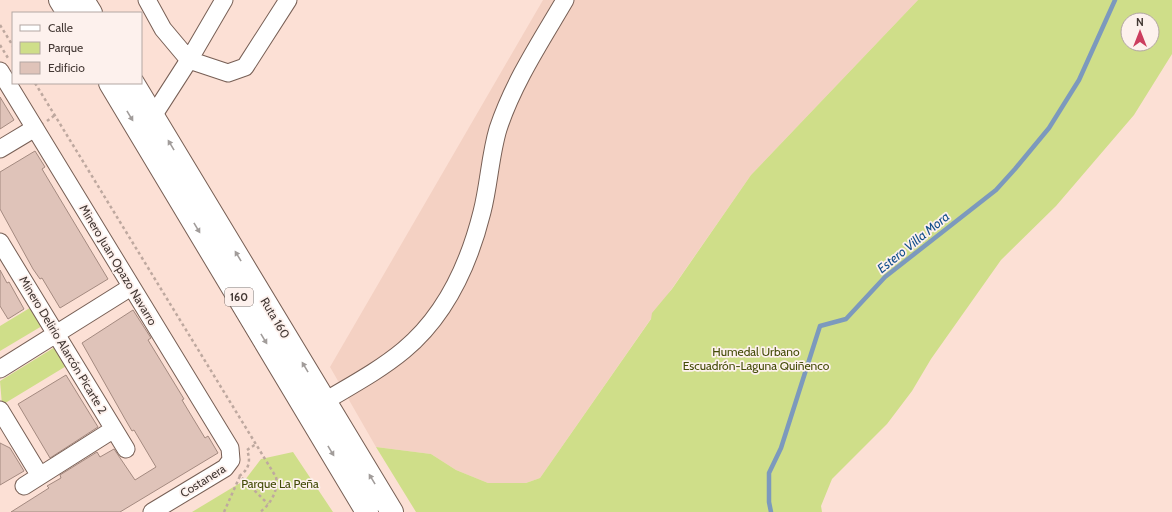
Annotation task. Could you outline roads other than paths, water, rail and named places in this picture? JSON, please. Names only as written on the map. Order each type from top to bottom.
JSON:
[{"type":"highway","points":[[60,0],[67,12]]},
{"type":"highway","points":[[84,0],[90,12]]},
{"type":"highway","name":"Ruta 160","points":[[111,84],[367,512]]},
{"type":"highway","name":"Ruta 160","points":[[134,84],[392,512]]},
{"type":"street","points":[[147,0],[163,29],[189,60],[228,73],[245,67],[288,0]]},
{"type":"street","points":[[153,116],[189,60],[224,0]]},
{"type":"street","points":[[325,401],[390,361],[405,349],[432,321],[450,294],[463,270],[478,231],[489,180],[493,150],[505,111],[522,74],[565,0]]},
{"type":"street","name":"Minero Juan Opazo Navarro","points":[[0,71],[41,125],[131,286],[230,448],[231,460]]},
{"type":"street","points":[[0,149],[41,125]]},
{"type":"street","name":"Minero Delirio Alarcón Picarte 2","points":[[1,246],[126,449]]},
{"type":"street","points":[[0,369],[131,286]]},
{"type":"street","points":[[0,410],[40,476]]},
{"type":"street","points":[[24,486],[114,430]]},
{"type":"street","name":"Costanera","points":[[152,512],[225,468],[231,460]]},
{"type":"waterway","name":"Estero Villa Mora","points":[[771,512],[769,502],[769,473],[781,448],[820,326],[846,319],[885,277],[996,190],[1049,128],[1079,80],[1115,0]]},
{"type":"park label","name":"Humedal Urbano Escuadrón-Laguna Quiñenco","points":[[756,359]]},
{"type":"park label","name":"Parque La Peña","points":[[280,484]]}]
